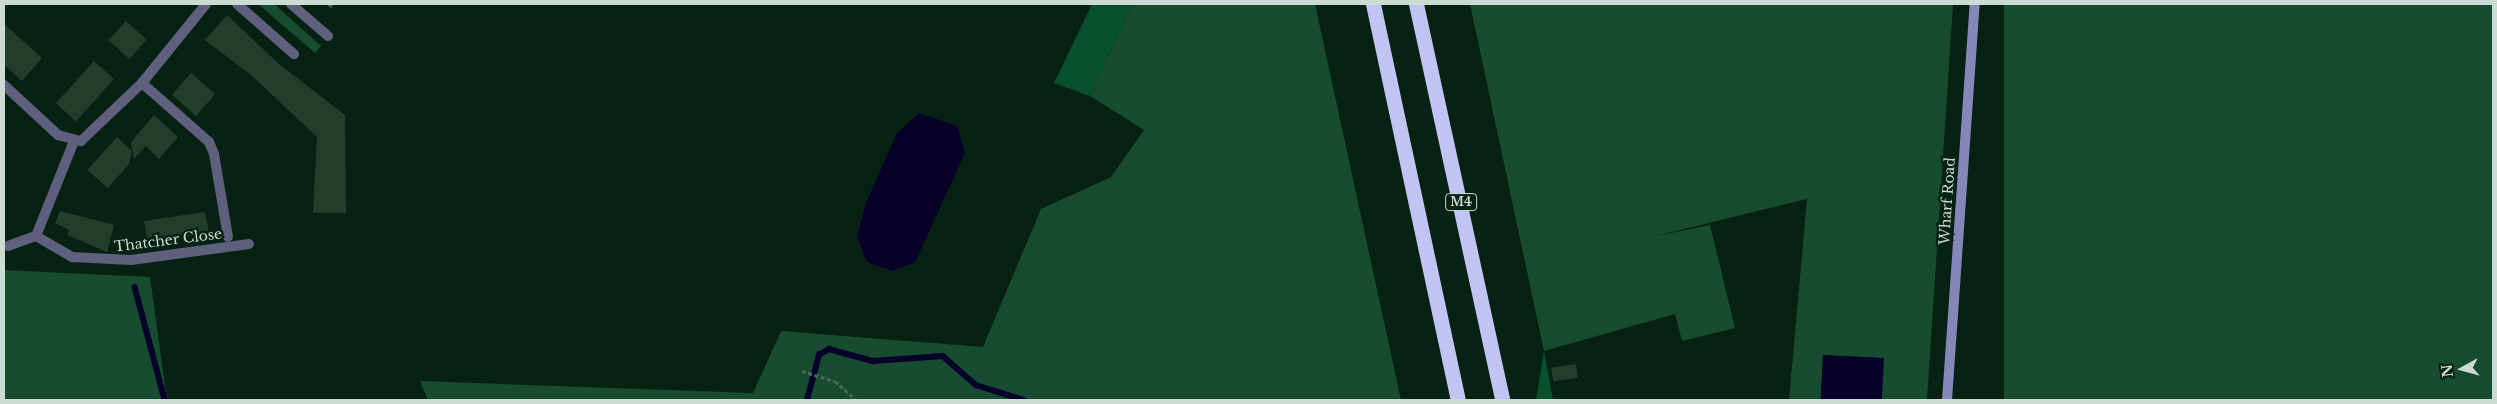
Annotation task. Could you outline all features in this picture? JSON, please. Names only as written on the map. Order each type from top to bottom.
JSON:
[{"type":"highway","points":[[1374,4],[1458,400]]},
{"type":"highway","name":"M4","points":[[1416,4],[1502,400]]},
{"type":"main road","name":"Wharf Road","points":[[1947,400],[1975,4]]},
{"type":"street","points":[[4,85],[58,134],[74,141],[88,137],[142,83],[206,4]]},
{"type":"street","points":[[237,4],[294,54]]},
{"type":"street","points":[[291,4],[328,36]]},
{"type":"street","points":[[142,83],[209,142],[214,154],[228,237]]},
{"type":"street","points":[[6,246],[36,236],[74,141]]},
{"type":"street","name":"Thatcher Close","points":[[36,236],[72,258],[131,260],[249,244]]},
{"type":"path","points":[[802,371],[835,380],[856,400]]},
{"type":"green space","points":[[258,4],[274,4],[321,46],[315,53]]},
{"type":"green space","points":[[1092,4],[1132,4],[1090,96],[1054,83]]},
{"type":"green space","points":[[1132,4],[1315,4],[1401,400],[428,400],[420,381],[753,393],[781,331],[983,347],[1041,209],[1111,177],[1144,130],[1090,96]]},
{"type":"green space","points":[[1470,4],[1953,4],[1927,400],[1881,400],[1883,358],[1823,355],[1821,400],[1789,400],[1807,199],[1656,236],[1710,225],[1735,328],[1682,341],[1675,314],[1544,351]]},
{"type":"green space","points":[[2004,4],[2493,4],[2493,400],[2004,400]]},
{"type":"green space","points":[[4,270],[150,277],[167,400],[4,400]]},
{"type":"green space","points":[[1544,351],[1553,400],[1536,400]]},
{"type":"shaded area","points":[[919,113],[957,126],[965,153],[915,262],[892,271],[867,262],[857,237],[866,203],[897,133]]},
{"type":"shaded area","points":[[1823,355],[1884,358],[1882,400],[1821,400]]},
{"type":"building","points":[[227,15],[279,64],[345,115],[346,213],[313,213],[317,137],[251,75],[205,40]]},
{"type":"building","points":[[126,21],[147,40],[129,59],[109,40]]},
{"type":"building","points":[[4,24],[42,58],[22,81],[4,65]]},
{"type":"building","points":[[94,61],[114,79],[76,121],[56,103]]},
{"type":"building","points":[[191,73],[215,94],[196,116],[172,95]]},
{"type":"building","points":[[154,115],[178,137],[159,159],[146,146],[134,159],[131,142]]},
{"type":"building","points":[[117,137],[132,151],[129,164],[108,188],[87,170]]},
{"type":"building","points":[[60,211],[114,225],[107,252],[67,235],[69,230],[55,223]]},
{"type":"building","points":[[205,212],[209,232],[148,245],[144,221]]},
{"type":"building","points":[[1576,364],[1578,378],[1553,381],[1551,367]]},
{"type":"waterway","points":[[135,287],[165,400]]},
{"type":"waterway","points":[[807,400],[819,355],[829,349],[873,361],[943,356],[976,385],[1024,400]]}]
